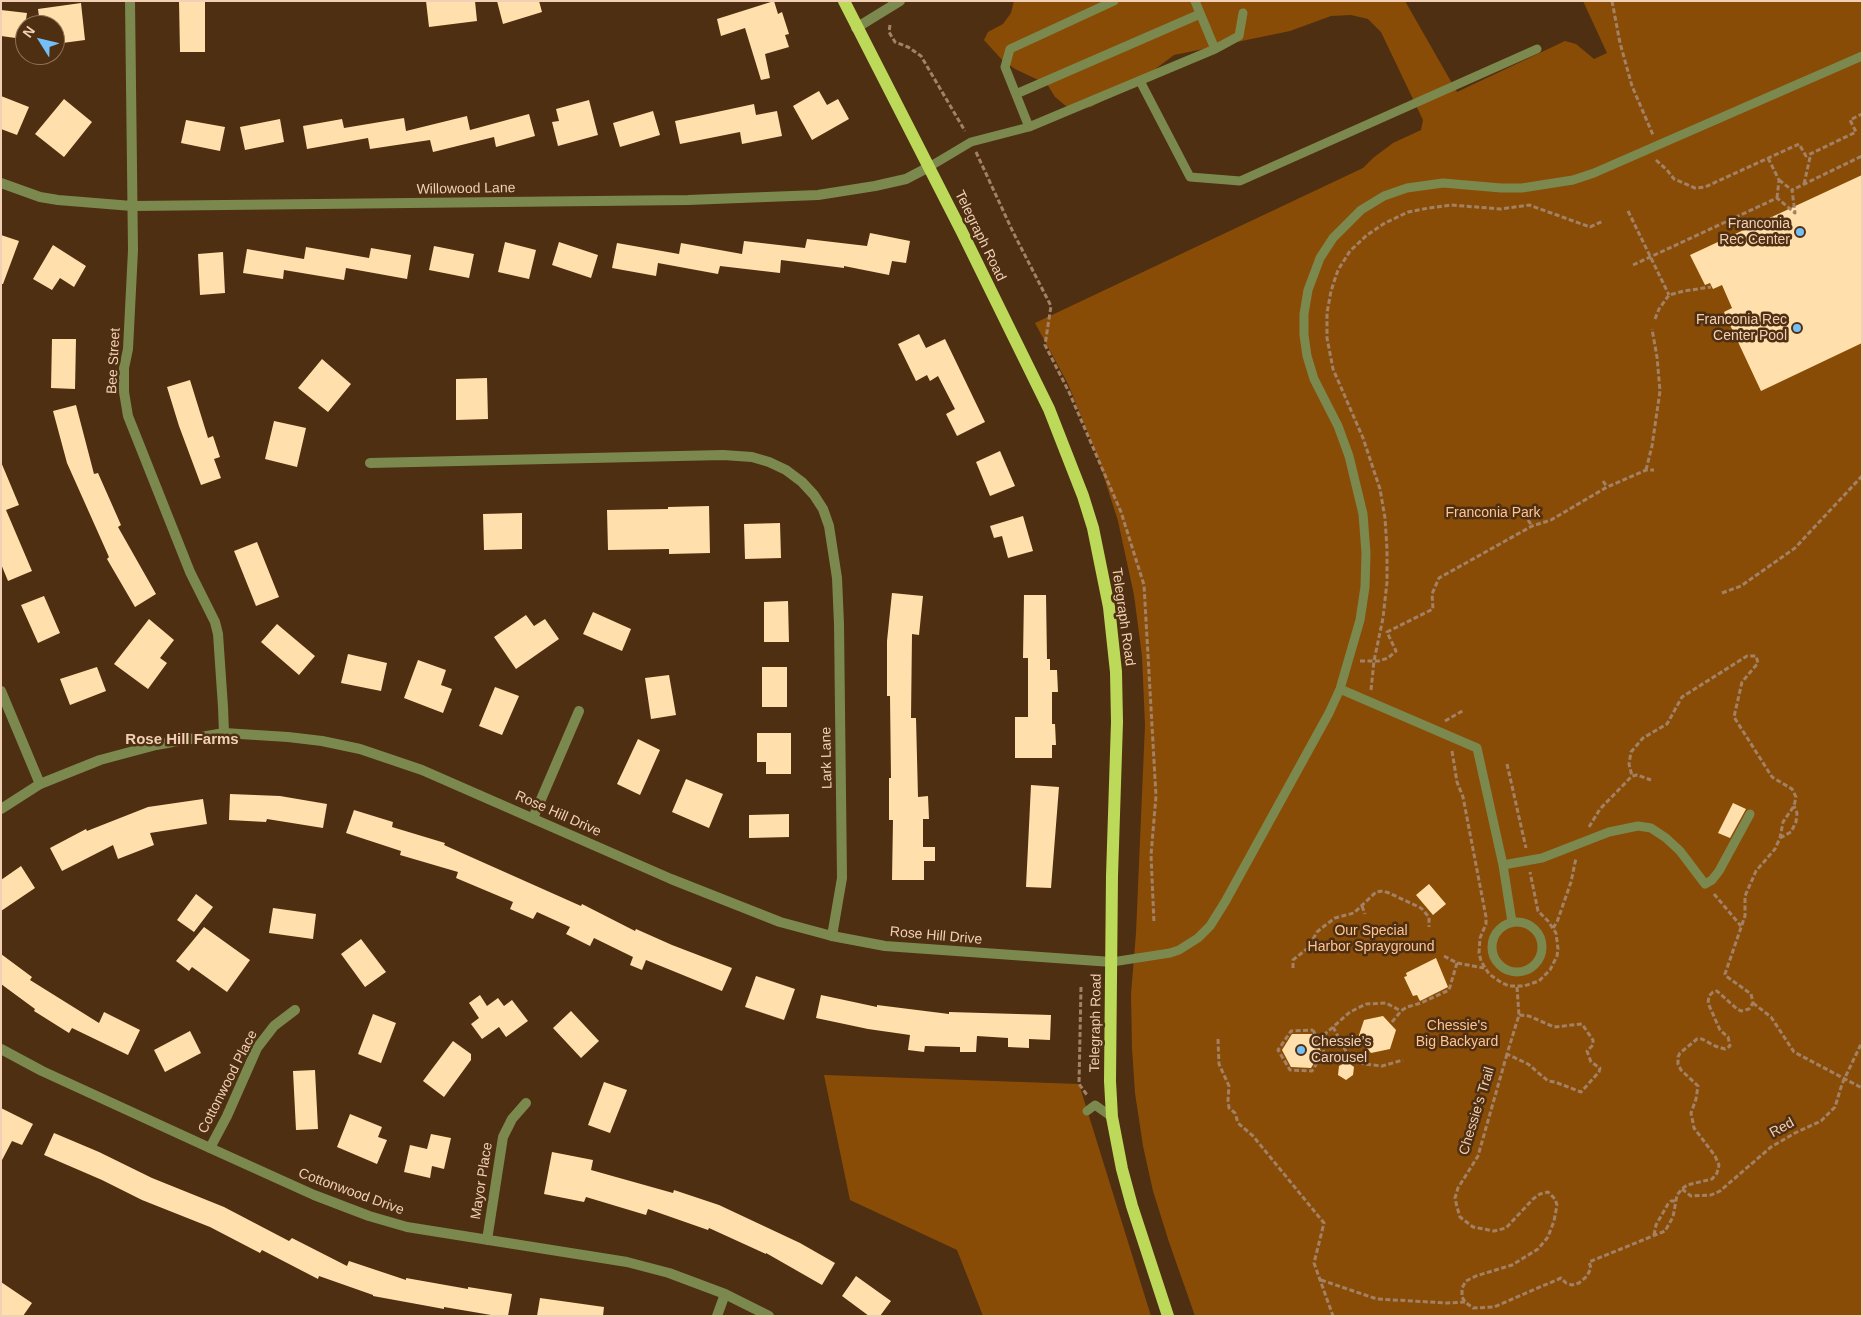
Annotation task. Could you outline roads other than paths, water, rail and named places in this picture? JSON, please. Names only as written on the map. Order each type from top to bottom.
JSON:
[{"type":"main road","name":"Telegraph Road","points":[[844,1],[1049,409],[1083,496],[1093,528],[1110,615],[1116,672],[1117,722],[1110,1081],[1112,1117],[1122,1169],[1132,1206],[1168,1316]]},
{"type":"street","name":"Bee Street","points":[[130,1],[132,270],[128,349],[124,368],[124,392],[128,416],[190,572],[215,622],[223,698],[224,733]]},
{"type":"street","points":[[856,28],[900,1]]},
{"type":"street","name":"Willowood Lane","points":[[1,183],[27,193],[58,200],[132,206],[688,200],[818,195],[906,179],[929,167]]},
{"type":"street","name":"Lark Lane","points":[[370,463],[723,455],[752,457],[769,462],[786,470],[802,482],[823,509],[829,526],[836,578],[839,624],[842,878],[832,936]]},
{"type":"street","points":[[1,691],[40,784]]},
{"type":"street","points":[[533,818],[579,711]]},
{"type":"street","name":"Rose Hill Drive","points":[[1,809],[40,784],[119,754],[156,745],[224,733],[322,741],[360,749],[422,770],[745,910],[780,922],[832,936],[885,946],[1112,962]]},
{"type":"street","name":"Cottonwood Place","points":[[210,1148],[227,1116],[257,1048],[274,1026],[295,1010]]},
{"type":"street","name":"Cottonwood Drive","points":[[1,1048],[42,1071],[210,1148],[314,1195],[369,1216],[407,1227],[627,1262],[669,1273],[725,1294],[769,1316]]},
{"type":"street","name":"Mayor Place","points":[[487,1240],[503,1137],[512,1119],[526,1103]]},
{"type":"street","points":[[717,1316],[725,1294]]},
{"type":"lane","points":[[1029,127],[1005,67],[1010,49],[1114,1]]},
{"type":"lane","points":[[1195,1],[1215,49]]},
{"type":"lane","points":[[929,167],[971,142],[1029,127],[1215,49],[1239,36],[1243,13]]},
{"type":"lane","points":[[1016,94],[1200,14]]},
{"type":"lane","points":[[1140,81],[1190,177],[1240,180],[1537,49]]},
{"type":"lane","points":[[1112,962],[1179,950],[1198,938],[1210,926],[1306,756],[1329,714],[1340,689],[1360,620],[1365,587],[1366,553],[1363,514],[1349,456],[1338,426],[1314,379],[1307,356],[1304,335],[1304,314],[1308,290],[1320,258],[1333,238],[1352,218],[1384,196],[1407,188],[1443,183],[1501,188],[1541,186],[1573,180],[1594,173],[1862,56]]},
{"type":"lane","points":[[1340,689],[1477,748],[1503,865],[1512,922]]},
{"type":"lane","points":[[1503,865],[1542,858],[1609,832],[1638,826],[1651,828],[1666,838],[1680,851],[1705,884],[1712,880],[1719,871],[1750,814]]},
{"type":"lane","points":[[1512,922],[1522,922],[1530,925],[1537,931],[1542,940],[1540,958],[1526,970],[1517,972],[1500,966],[1494,958],[1492,949],[1493,940],[1497,932],[1504,925],[1512,922]]},
{"type":"lane","points":[[1087,1111],[1095,1105],[1112,1117]]},
{"type":"place","name":"Franconia Rec Center","points":[[1800,232]]},
{"type":"place","name":"Franconia Rec Center Pool","points":[[1797,328]]},
{"type":"place","name":"Chessie’s Carousel","points":[[1301,1050]]},
{"type":"district","name":"Rose Hill Farms","points":[[182,740]]},
{"type":"park label","name":"Franconia Park","points":[[1493,513]]},
{"type":"park label","name":"Our Special Harbor Sprayground","points":[[1371,940]]},
{"type":"park label","name":"Chessie's Big Backyard","points":[[1457,1034]]}]
